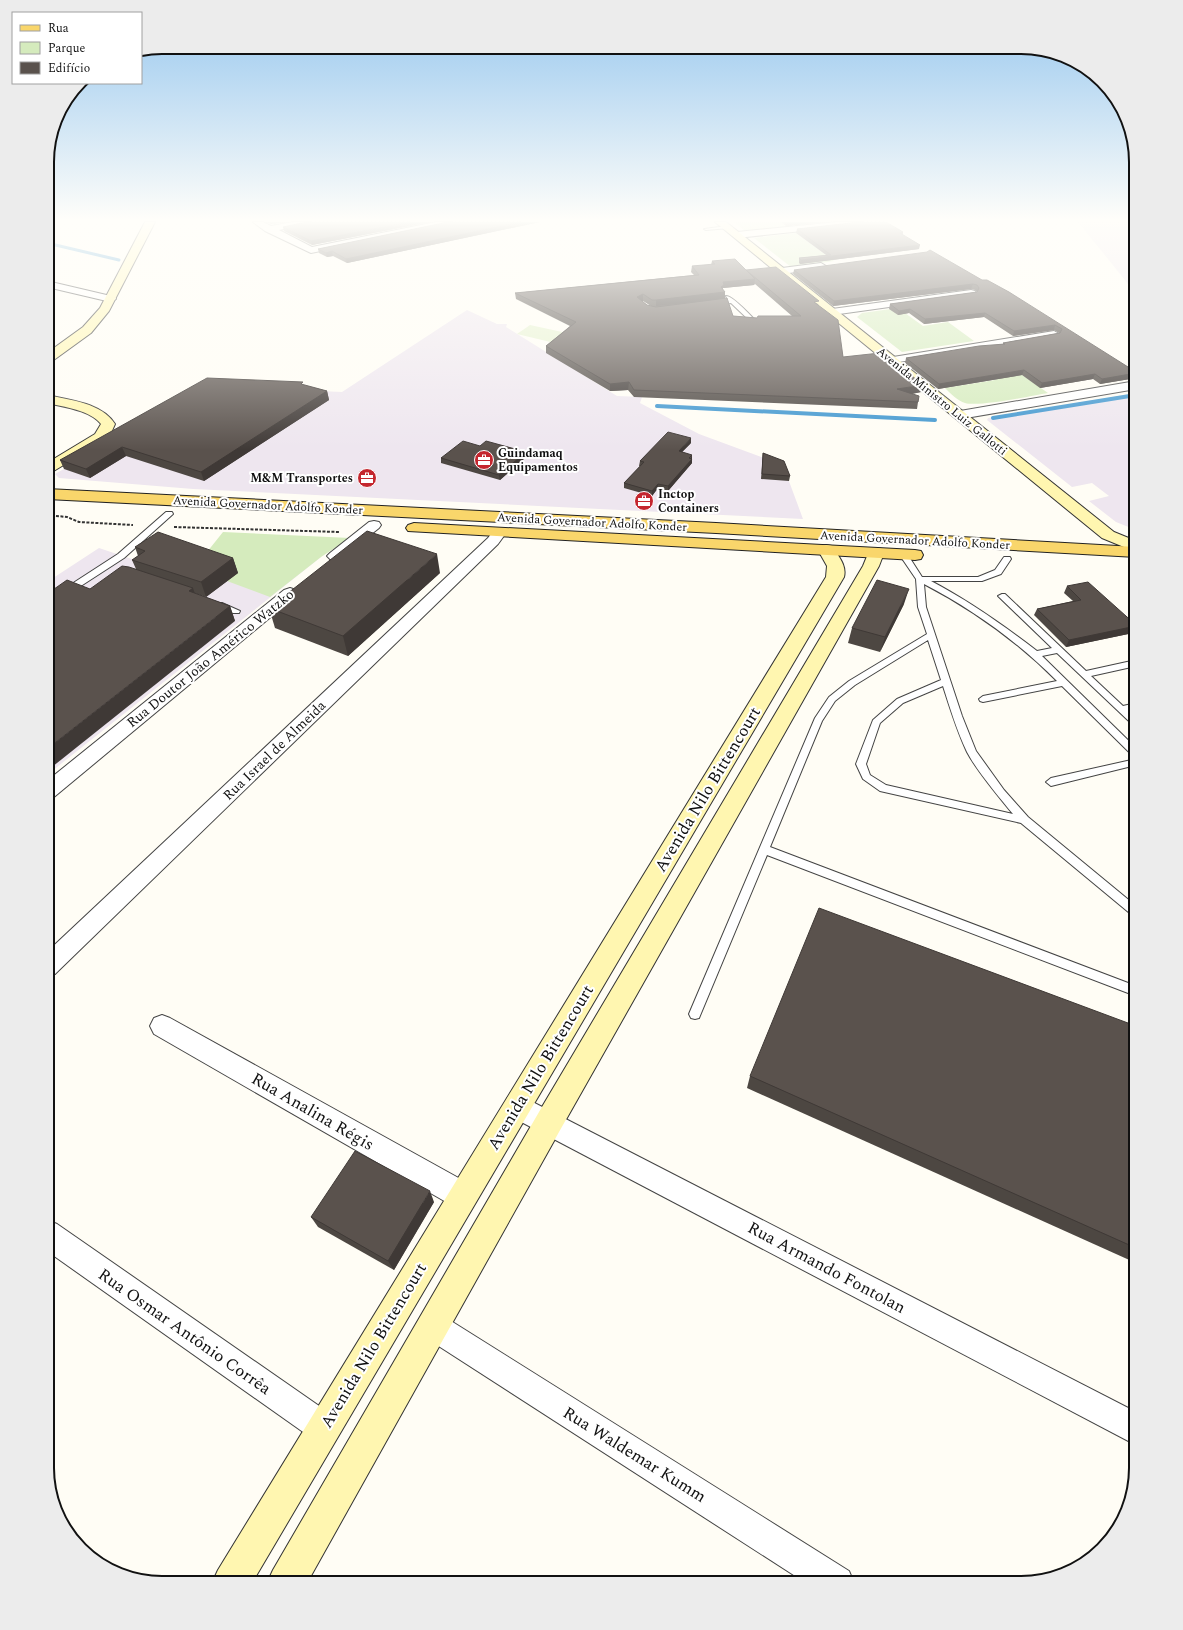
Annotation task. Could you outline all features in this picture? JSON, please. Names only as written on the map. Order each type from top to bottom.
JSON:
[{"type":"main road","name":"Avenida Governador Adolfo Konder","points":[[54,497],[701,527],[1129,552]]},
{"type":"main road","name":"Avenida Governador Adolfo Konder","points":[[54,498],[169,514],[876,553],[1129,565]]},
{"type":"street","points":[[54,354],[88,330],[105,309],[111,298]]},
{"type":"street","name":"Avenida Ministro Luiz Gallotti","points":[[815,298],[1108,535],[1129,544]]},
{"type":"street","points":[[832,312],[933,298]]},
{"type":"street","points":[[893,360],[1054,334]]},
{"type":"street","points":[[960,415],[1129,386]]},
{"type":"street","points":[[54,400],[96,413],[104,417],[108,424],[104,433],[100,437],[54,465]]},
{"type":"street","points":[[322,567],[374,525]]},
{"type":"street","name":"Rua Israel de Almeida","points":[[54,960],[481,552],[499,533]]},
{"type":"street","points":[[1098,550],[1108,535]]},
{"type":"street","name":"Avenida Nilo Bittencourt","points":[[234,1576],[835,577],[835,567],[826,550]]},
{"type":"street","name":"Avenida Nilo Bittencourt","points":[[290,1576],[549,1122],[871,566],[876,553]]},
{"type":"street","name":"Rua Doutor João Américo Watzko","points":[[54,786],[303,582]]},
{"type":"street","name":"Rua Analina Régis","points":[[162,1026],[463,1196]]},
{"type":"street","name":"Rua Armando Fontolan","points":[[517,1106],[1129,1425]]},
{"type":"street","name":"Rua Osmar Antônio Corrêa","points":[[54,1239],[324,1428]]},
{"type":"street","name":"Rua Waldemar Kumm","points":[[433,1326],[826,1576]]},
{"type":"lane","points":[[729,298],[754,322]]},
{"type":"lane","points":[[710,304],[733,302]]},
{"type":"lane","points":[[60,596],[121,556],[169,514]]},
{"type":"lane","points":[[903,554],[920,579],[957,598],[1001,628],[1035,654],[1129,747]]},
{"type":"lane","points":[[920,579],[979,579],[998,572],[1007,559]]},
{"type":"lane","points":[[91,575],[104,576]]},
{"type":"lane","points":[[920,579],[922,607],[957,716],[972,752],[1000,793],[1024,820],[1129,906]]},
{"type":"lane","points":[[1002,596],[1129,716]]},
{"type":"lane","points":[[208,602],[236,611]]},
{"type":"lane","points":[[695,1014],[818,720],[832,699],[852,684],[931,635]]},
{"type":"lane","points":[[1035,654],[1058,650]]},
{"type":"lane","points":[[1085,674],[1129,665]]},
{"type":"lane","points":[[946,681],[900,701],[876,722],[861,764],[866,777],[883,788],[1024,820]]},
{"type":"lane","points":[[983,699],[1063,683]]},
{"type":"lane","points":[[1122,709],[1129,708]]},
{"type":"lane","points":[[1052,782],[1129,764]]},
{"type":"lane","points":[[763,849],[1129,989]]},
{"type":"shaded area","points":[[467,310],[497,324],[507,324],[506,327],[617,396],[642,397],[640,403],[699,434],[783,465],[803,519],[193,489],[59,478],[55,474],[210,386],[342,392]]},
{"type":"shaded area","points":[[1129,394],[1129,527],[1116,522],[1089,501],[1109,496],[1092,483],[1072,487],[987,420],[988,418]]},
{"type":"shaded area","points":[[99,548],[141,562],[178,552],[321,557],[54,769],[54,577]]},
{"type":"green space","points":[[898,308],[923,326],[948,322],[974,341],[902,352],[857,317],[862,313]]},
{"type":"green space","points":[[530,325],[576,335],[563,345],[517,334]]},
{"type":"green space","points":[[1015,370],[1048,393],[1005,401],[972,404],[960,401],[945,388],[995,380]]},
{"type":"green space","points":[[223,532],[350,538],[321,557],[270,597],[227,581],[237,573],[207,552]]},
{"type":"building","points":[[526,298],[638,298],[647,305],[656,307],[727,298],[733,316],[757,318],[758,316],[801,316],[780,298],[815,298],[819,301],[814,302],[838,320],[843,357],[880,353],[886,359],[890,358],[923,385],[897,389],[919,396],[918,402],[634,390],[629,382],[610,384],[546,346],[576,322]]},
{"type":"building","points":[[649,298],[673,298],[656,300]]},
{"type":"building","points":[[830,298],[858,298],[834,301]]},
{"type":"building","points":[[933,298],[1019,298],[1129,368],[1129,374],[1102,379],[1095,374],[1042,383],[1024,370],[939,384],[906,358],[979,346],[1005,344],[1003,343],[1060,333],[1062,329],[1055,325],[1014,331],[985,313],[925,319],[910,309],[899,311],[890,304]]},
{"type":"building","points":[[207,378],[303,382],[301,384],[327,391],[201,472],[122,447],[86,469],[60,460]]},
{"type":"building","points":[[668,432],[691,438],[679,451],[692,455],[689,458],[692,459],[668,486],[658,484],[652,491],[624,483],[644,462],[640,461]]},
{"type":"building","name":"Guindamaq Equipamentos","points":[[463,441],[480,446],[486,441],[526,452],[499,475],[441,458]]},
{"type":"building","points":[[763,453],[784,461],[790,476],[762,474]]},
{"type":"building","points":[[367,531],[437,554],[343,636],[269,608]]},
{"type":"building","points":[[158,532],[233,558],[201,582],[132,560],[145,551],[135,547]]},
{"type":"building","points":[[122,566],[193,588],[189,591],[230,606],[54,744],[54,589],[67,580],[90,589]]},
{"type":"building","points":[[877,580],[909,589],[885,637],[852,628]]},
{"type":"building","points":[[1088,582],[1129,619],[1129,627],[1069,640],[1037,609],[1081,600],[1067,586]]},
{"type":"building","points":[[819,908],[1129,1023],[1129,1245],[750,1076]]},
{"type":"building","points":[[355,1151],[430,1191],[388,1261],[311,1217]]},
{"type":"waterway","points":[[993,418],[1129,396]]},
{"type":"waterway","points":[[657,406],[935,420]]},
{"type":"place","name":"Guindamaq Equipamentos","points":[[484,460]]},
{"type":"place","name":"M&M Transportes","points":[[367,478]]},
{"type":"place","name":"Inctop Containers","points":[[644,501]]}]
